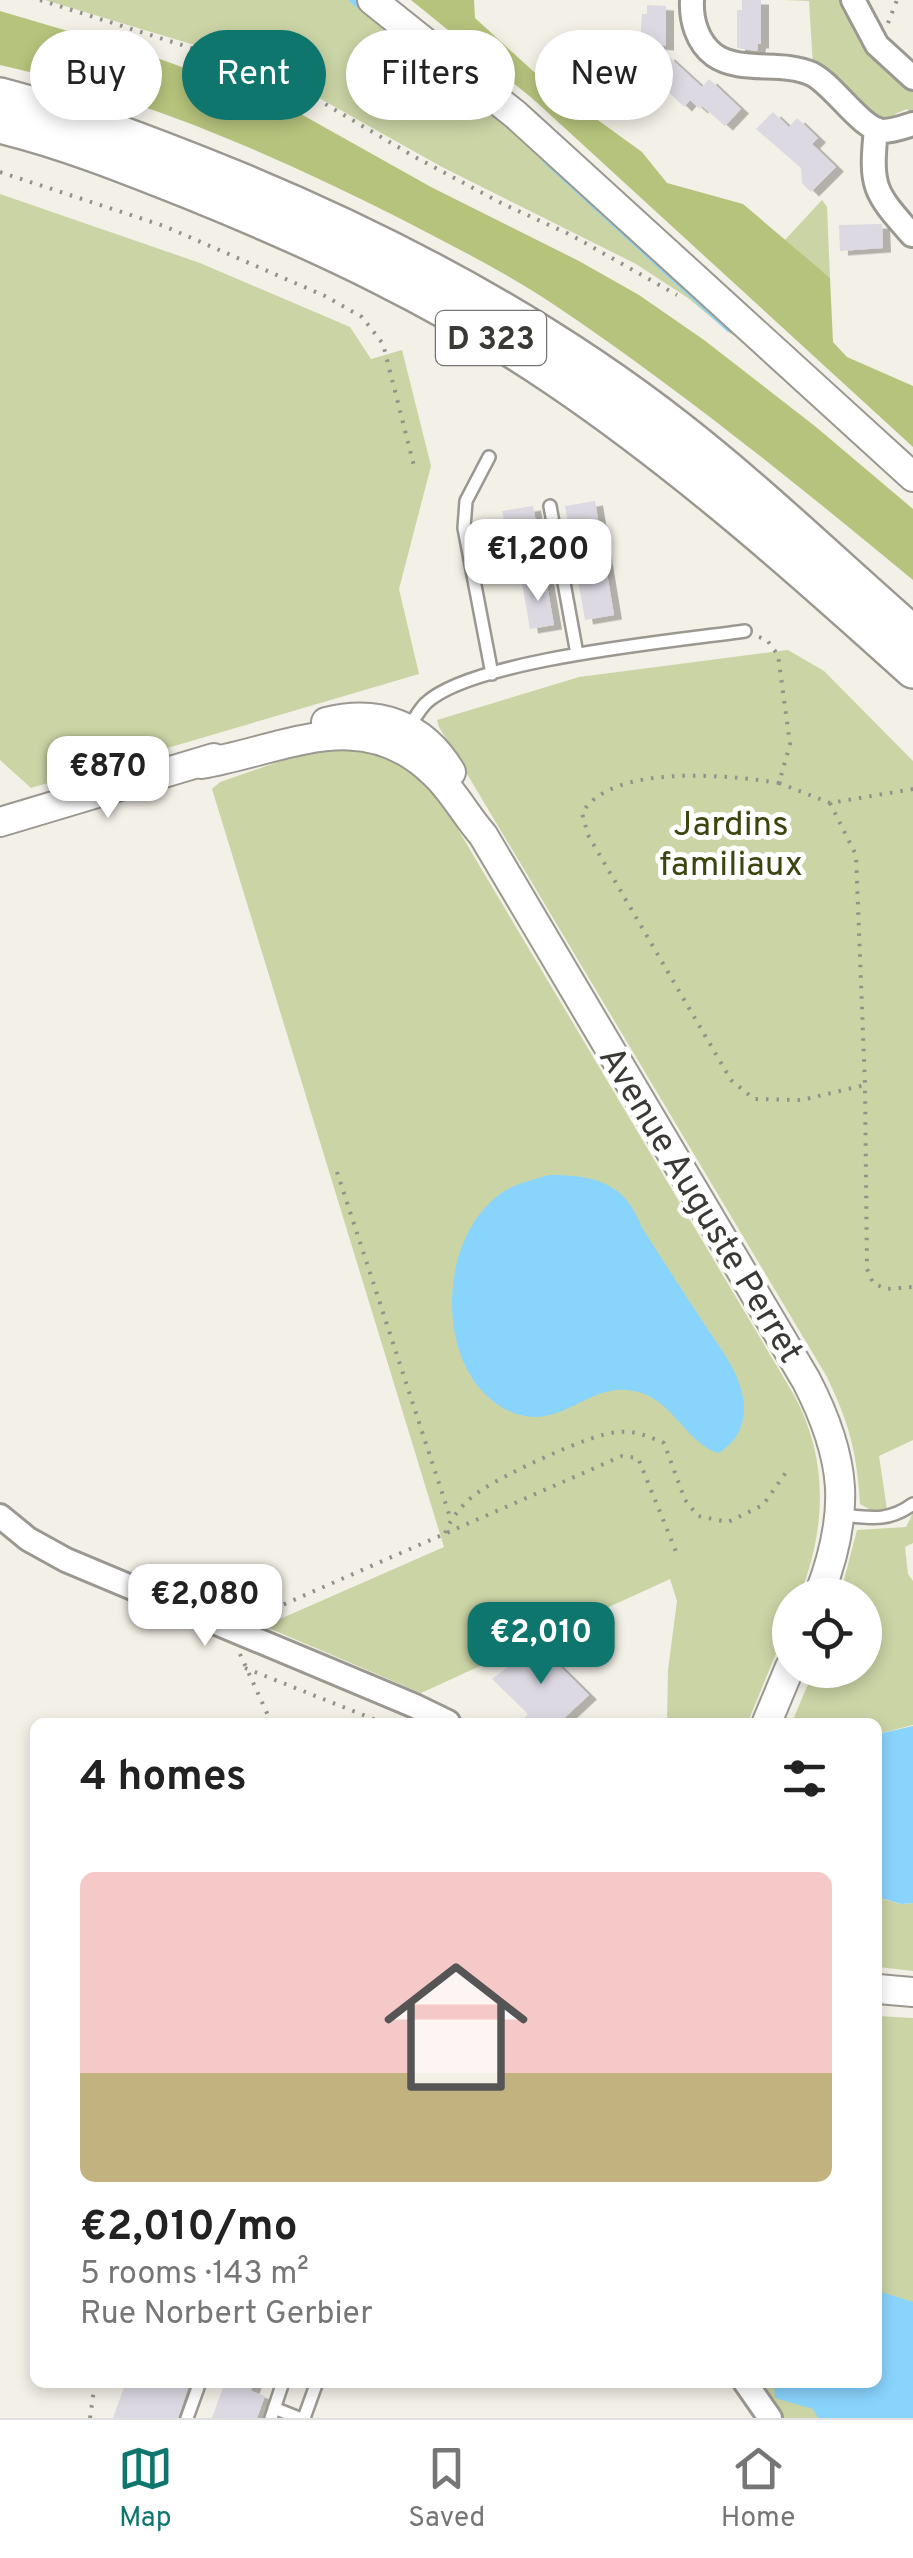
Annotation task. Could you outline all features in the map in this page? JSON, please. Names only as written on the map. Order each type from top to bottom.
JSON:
[{"type":"highway","name":"D 323","points":[[0,96],[133,138],[288,199],[433,270],[560,345],[679,430],[913,634]]},
{"type":"highway","name":"D 323","points":[[0,124],[133,168],[287,230],[447,311],[555,377],[664,457],[811,578],[913,670]]},
{"type":"street","points":[[372,0],[516,115],[913,477]]},
{"type":"street","points":[[692,0],[696,30],[715,56],[812,74],[876,130],[913,124]]},
{"type":"street","points":[[854,0],[877,45],[913,78]]},
{"type":"street","points":[[876,130],[876,188],[912,235]]},
{"type":"street","points":[[0,822],[200,764],[322,734],[402,737]]},
{"type":"street","name":"Avenue Auguste Perret","points":[[402,737],[412,754],[438,777],[483,836],[827,1421],[841,1482],[836,1548],[825,1578]]},
{"type":"street","points":[[0,1516],[28,1539],[66,1560],[440,1718]]},
{"type":"street","points":[[769,1718],[781,1688]]},
{"type":"street","points":[[882,1989],[913,1992]]},
{"type":"street","points":[[749,2388],[770,2418]]},
{"type":"lane","points":[[488,457],[466,501],[464,528],[492,674]]},
{"type":"lane","points":[[550,506],[577,654]]},
{"type":"lane","points":[[402,737],[430,700],[467,680],[577,654],[746,632]]},
{"type":"lane","points":[[840,1515],[884,1519],[898,1516],[913,1504]]},
{"type":"lane","points":[[186,2418],[198,2388]]},
{"type":"lane","points":[[281,2388],[272,2413],[302,2418],[314,2388]]},
{"type":"path","points":[[40,0],[223,58],[298,88],[415,156],[503,204],[571,235],[682,298]]},
{"type":"path","points":[[883,36],[897,0]]},
{"type":"path","points":[[0,172],[164,226],[325,296],[362,318],[383,344],[415,470]]},
{"type":"path","points":[[746,632],[768,640],[778,656],[790,744],[779,783]]},
{"type":"path","points":[[865,1085],[802,1100],[754,1098],[730,1080],[588,836],[582,813],[590,800],[620,786],[687,774],[724,774],[779,783],[830,804],[913,789]]},
{"type":"path","points":[[830,804],[856,855],[867,1269],[873,1283],[886,1288],[913,1287]]},
{"type":"path","points":[[337,1172],[451,1520]]},
{"type":"path","points":[[444,1533],[480,1490],[586,1439],[619,1431],[645,1435],[664,1444],[685,1500],[698,1516],[728,1522],[763,1505],[789,1468]]},
{"type":"path","points":[[269,1718],[240,1654],[257,1614],[622,1456],[638,1458],[677,1554]]},
{"type":"path","points":[[245,1668],[371,1718]]},
{"type":"path","points":[[90,2418],[94,2388]]},
{"type":"green space","points":[[45,0],[360,0],[398,30],[346,30],[346,113],[326,102],[326,30],[182,30],[182,41],[162,35],[162,30],[145,30]]},
{"type":"green space","points":[[411,0],[474,0],[475,18],[488,30],[448,30]]},
{"type":"green space","points":[[784,0],[846,0],[874,50],[913,91],[913,116],[907,109],[895,114],[897,121],[875,119],[813,66],[809,1]]},
{"type":"green space","points":[[0,11],[64,30],[30,30],[30,72],[0,65]]},
{"type":"green space","points":[[515,55],[535,73],[533,99],[515,84]]},
{"type":"green space","points":[[162,60],[182,67],[182,120],[312,120],[639,295],[816,427],[913,509],[913,580],[691,403],[553,304],[498,270],[353,195],[162,113]]},
{"type":"green space","points":[[358,120],[510,120],[754,345],[731,334],[688,298],[636,264],[442,167]]},
{"type":"green space","points":[[556,120],[598,120],[642,152],[667,183],[743,204],[830,278],[833,342],[847,357],[913,386],[913,447]]},
{"type":"green space","points":[[0,194],[200,263],[350,327],[371,359],[402,350],[431,466],[399,589],[419,674],[31,788],[0,760]]},
{"type":"green space","points":[[822,200],[827,207],[830,278],[784,241]]},
{"type":"green space","name":"Jardins familiaux","points":[[788,650],[824,671],[913,761],[913,1440],[879,1456],[888,1516],[860,1504],[851,1438],[827,1377],[437,720],[579,677]]},
{"type":"green space","points":[[347,748],[376,755],[424,784],[444,806],[794,1395],[813,1444],[819,1519],[806,1578],[772,1578],[772,1663],[750,1718],[667,1718],[668,1670],[677,1601],[670,1579],[421,1693],[264,1626],[444,1547],[212,789],[220,782],[304,753]]},
{"type":"green space","points":[[913,1513],[913,1543],[905,1547],[908,1574],[913,1581],[913,1725],[882,1733],[882,1718],[794,1718],[806,1688],[882,1688],[882,1578],[844,1578],[857,1530],[906,1527]]},
{"type":"green space","points":[[882,1898],[913,1903],[913,1971],[882,1967]]},
{"type":"green space","points":[[882,2016],[913,2018],[913,2418],[779,2418],[757,2388],[882,2388]]},
{"type":"water","points":[[549,1175],[606,1184],[626,1199],[634,1211],[740,1384],[744,1411],[737,1435],[726,1448],[718,1453],[706,1447],[666,1408],[642,1393],[611,1391],[538,1417],[503,1408],[480,1389],[465,1364],[455,1335],[455,1271],[464,1241],[479,1215],[500,1194]]},
{"type":"water","points":[[913,1726],[913,1903],[882,1898],[882,1733]]},
{"type":"water","points":[[882,2292],[913,2302],[913,2418],[818,2418],[813,2409],[775,2398],[774,2388],[882,2388]]},
{"type":"building","points":[[742,0],[761,0],[761,44],[757,51],[737,48],[737,10],[742,10]]},
{"type":"building","points":[[647,5],[666,6],[666,30],[641,30],[642,14],[647,14]]},
{"type":"building","points":[[673,60],[702,87],[709,79],[741,109],[725,126],[690,100],[684,107],[673,96]]},
{"type":"building","points":[[773,112],[789,127],[797,118],[818,138],[812,144],[836,167],[811,192],[802,183],[801,168],[756,129]]},
{"type":"building","points":[[882,224],[883,248],[840,251],[839,225]]},
{"type":"building","points":[[595,501],[614,615],[585,620],[565,506]]},
{"type":"building","points":[[533,506],[541,551],[511,557],[502,511]]},
{"type":"building","points":[[546,579],[554,625],[530,629],[522,583]]},
{"type":"building","points":[[537,1644],[589,1695],[564,1718],[524,1718],[528,1714],[492,1679]]},
{"type":"building","points":[[124,2388],[188,2388],[178,2418],[113,2418]]},
{"type":"building","points":[[223,2388],[252,2388],[251,2391],[265,2396],[257,2418],[212,2418]]},
{"type":"waterway","points":[[352,0],[366,11]]},
{"type":"waterway","points":[[545,160],[729,329]]}]
